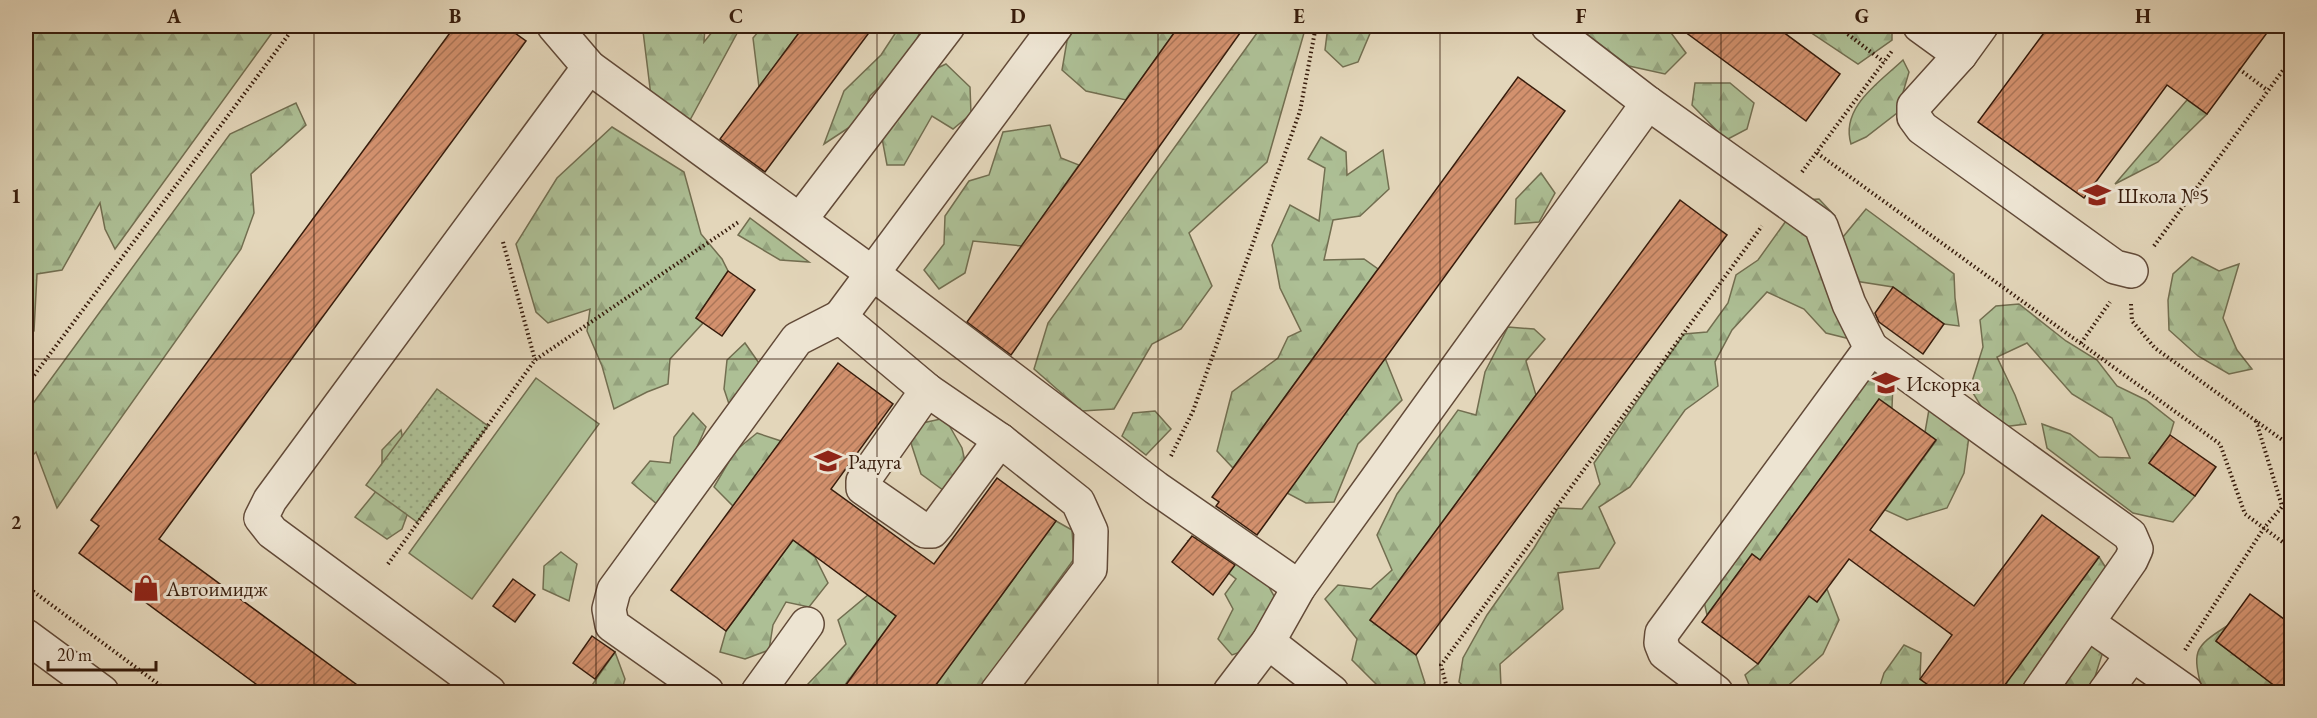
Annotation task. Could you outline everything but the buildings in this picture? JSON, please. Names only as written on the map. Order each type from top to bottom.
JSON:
[{"type":"lane","points":[[554,26],[589,67],[770,201],[801,220],[1156,488],[1299,587]]},
{"type":"lane","points":[[801,220],[948,26]]},
{"type":"lane","points":[[707,693],[612,625],[609,609],[614,590],[797,339],[840,317],[1056,26]]},
{"type":"lane","points":[[1548,26],[1648,103],[1821,226],[1849,304],[1871,348],[2130,535],[2136,549],[2131,561],[2039,693]]},
{"type":"lane","points":[[1920,26],[1960,55]]},
{"type":"lane","points":[[1981,26],[1960,55],[1914,106],[1914,117],[1922,128],[2115,267],[2130,271]]},
{"type":"lane","points":[[489,693],[272,532],[261,518],[270,500],[589,67]]},
{"type":"lane","points":[[1230,693],[1268,642],[1299,587],[1648,103]]},
{"type":"lane","points":[[840,317],[927,390],[1000,440],[1078,502],[1091,531],[1090,569],[997,693]]},
{"type":"lane","points":[[1716,693],[1665,653],[1661,643],[1662,633],[1871,348]]},
{"type":"lane","points":[[927,390],[863,481],[863,488],[926,531],[932,531],[1000,440]]},
{"type":"lane","points":[[2088,623],[2176,685]]},
{"type":"lane","points":[[758,693],[807,624]]},
{"type":"lane","points":[[26,636],[102,693]]},
{"type":"lane","points":[[1268,642],[1332,693]]},
{"type":"lane","points":[[2105,693],[2132,654]]},
{"type":"path","points":[[26,386],[295,26]]},
{"type":"path","points":[[1156,488],[1193,411],[1300,111],[1316,26]]},
{"type":"path","points":[[1837,26],[1884,62]]},
{"type":"path","points":[[1448,693],[1441,665],[1781,199],[1892,51]]},
{"type":"path","points":[[2081,343],[2130,271],[2142,262],[2292,58]]},
{"type":"path","points":[[2239,69],[2267,90]]},
{"type":"path","points":[[1817,153],[2220,444],[2245,514],[2292,549]]},
{"type":"path","points":[[492,200],[535,360]]},
{"type":"path","points":[[388,564],[535,360],[770,201]]},
{"type":"path","points":[[2130,271],[2132,321],[2155,348],[2292,447]]},
{"type":"path","points":[[2256,420],[2282,507]]},
{"type":"path","points":[[2176,685],[2264,528],[2292,495]]},
{"type":"path","points":[[26,586],[169,693]]},
{"type":"green space","points":[[38,26],[277,26],[115,249],[105,229],[100,203],[62,270],[37,274],[34,331],[26,340],[26,42]]},
{"type":"green space","points":[[649,26],[705,26],[704,42],[717,26],[741,26],[690,120],[651,96],[643,31]]},
{"type":"green space","points":[[763,26],[804,26],[759,87],[753,38]]},
{"type":"green space","points":[[900,26],[923,26],[906,61],[870,96],[862,119],[824,144],[844,91],[881,55]]},
{"type":"green space","points":[[1080,26],[1179,26],[1126,100],[1086,91],[1062,70],[1068,35]]},
{"type":"green space","points":[[1262,26],[1306,26],[1267,162],[1189,233],[1212,286],[1181,329],[1152,344],[1114,409],[1082,411],[1034,369],[1048,323]]},
{"type":"green space","points":[[1328,26],[1367,26],[1371,31],[1358,62],[1343,67],[1325,50]]},
{"type":"green space","points":[[1576,26],[1666,26],[1686,53],[1665,74],[1629,66]]},
{"type":"green space","points":[[1808,26],[1892,26],[1892,40],[1858,64],[1810,32]]},
{"type":"green space","points":[[1903,60],[1909,72],[1897,113],[1866,137],[1851,144],[1849,131],[1851,118],[1857,107],[1864,96]]},
{"type":"green space","points":[[946,64],[970,87],[971,114],[953,129],[932,116],[904,165],[887,165],[881,133],[910,81]]},
{"type":"green space","points":[[1695,83],[1730,83],[1754,103],[1747,129],[1726,140],[1692,105]]},
{"type":"green space","points":[[2187,100],[2207,114],[2158,162],[2115,184]]},
{"type":"green space","points":[[296,103],[306,125],[251,174],[254,213],[241,249],[57,508],[36,452],[26,462],[26,413],[230,134]]},
{"type":"green space","points":[[1050,125],[1061,158],[1079,165],[1022,246],[973,241],[965,273],[939,289],[924,270],[944,244],[945,216],[969,181],[989,175],[1003,132]]},
{"type":"green space","points":[[612,127],[684,172],[701,234],[722,259],[728,271],[696,318],[703,323],[670,359],[668,384],[614,409],[602,366],[587,331],[590,309],[548,323],[536,312],[516,244],[557,178]]},
{"type":"green space","points":[[1321,137],[1346,152],[1347,175],[1383,150],[1389,189],[1360,216],[1333,220],[1324,260],[1364,259],[1378,269],[1233,468],[1217,451],[1232,392],[1278,358],[1288,337],[1301,331],[1280,288],[1272,245],[1290,205],[1319,221],[1325,168],[1308,159]]},
{"type":"green space","points":[[1541,173],[1555,193],[1539,222],[1515,224],[1516,199]]},
{"type":"green space","points":[[1819,199],[1835,216],[1832,258],[1850,339],[1826,333],[1804,309],[1767,292],[1732,330],[1715,362],[1718,386],[1685,410],[1630,487],[1599,507],[1615,543],[1599,568],[1558,573],[1563,609],[1500,664],[1501,687],[1509,692],[1470,692],[1459,682],[1463,658],[1487,615],[1534,548],[1558,508],[1582,509],[1600,484],[1594,463],[1684,334],[1707,332],[1728,303],[1736,275],[1758,260],[1801,200]]},
{"type":"green space","points":[[1866,209],[1954,274],[1959,326],[1944,324],[1893,287],[1855,281],[1843,237]]},
{"type":"green space","points":[[750,218],[809,262],[780,260],[738,235]]},
{"type":"green space","points":[[2192,257],[2219,271],[2239,264],[2223,318],[2237,350],[2252,369],[2229,374],[2198,356],[2169,330],[2168,300],[2173,274]]},
{"type":"green space","points":[[2019,304],[2066,341],[2097,360],[2117,386],[2146,400],[2174,422],[2170,435],[2149,463],[2195,496],[2173,522],[2133,513],[2047,448],[2042,424],[2070,434],[2099,457],[2130,458],[2112,418],[2072,394],[2027,343],[1997,357],[2026,424],[1994,428],[1970,388],[1983,347],[1980,320],[1996,306]]},
{"type":"green space","points":[[1508,327],[1534,329],[1545,339],[1526,361],[1536,395],[1370,620],[1416,655],[1425,683],[1416,692],[1383,691],[1352,660],[1357,639],[1325,599],[1338,585],[1371,589],[1392,570],[1377,535],[1397,494],[1458,410],[1476,415],[1485,372]]},
{"type":"green space","points":[[745,343],[761,366],[731,410],[724,389],[727,360]]},
{"type":"green space","points":[[1385,358],[1402,400],[1358,444],[1334,502],[1306,503],[1287,493]]},
{"type":"green space","points":[[1871,370],[1893,382],[1892,408],[1879,399],[1760,560],[1752,554],[1707,615],[1702,592]]},
{"type":"green space","points":[[536,378],[599,424],[472,599],[409,553]]},
{"type":"green space","points":[[437,389],[488,426],[417,522],[366,485]]},
{"type":"green space","points":[[1930,404],[1969,436],[1964,473],[1947,508],[1907,520],[1885,510],[1936,441],[1925,432]]},
{"type":"green space","points":[[1155,411],[1171,429],[1146,455],[1122,436],[1133,413]]},
{"type":"green space","points":[[693,413],[706,427],[685,474],[658,505],[632,483],[650,461],[670,463],[674,437]]},
{"type":"green space","points":[[945,418],[962,448],[966,466],[943,490],[921,474],[910,440],[918,424]]},
{"type":"green space","points":[[401,430],[414,496],[402,529],[387,539],[355,517],[382,484],[382,450]]},
{"type":"green space","points":[[757,433],[781,441],[733,506],[714,487],[735,451]]},
{"type":"green space","points":[[1056,521],[1072,530],[1074,559],[977,692],[930,692]]},
{"type":"green space","points":[[1212,531],[1255,562],[1274,596],[1272,619],[1255,647],[1232,655],[1218,639],[1233,609],[1225,594],[1236,579],[1188,541]]},
{"type":"green space","points":[[793,540],[815,557],[828,583],[809,607],[786,602],[773,625],[769,650],[745,659],[720,652],[726,631]]},
{"type":"green space","points":[[561,552],[577,564],[569,601],[543,589],[544,566]]},
{"type":"green space","points":[[2099,557],[2113,579],[2106,642],[2093,683],[2086,692],[1999,692]]},
{"type":"green space","points":[[1827,589],[1839,620],[1823,654],[1781,692],[1752,692],[1745,675],[1758,664],[1809,596],[1817,602]]},
{"type":"green space","points":[[868,595],[896,616],[840,692],[805,692],[806,686],[846,644],[838,620]]},
{"type":"green space","points":[[2227,626],[2216,641],[2281,690],[2280,692],[2202,691],[2197,667],[2198,652],[2207,640]]},
{"type":"green space","points":[[1904,645],[1921,653],[1920,679],[1930,686],[1925,692],[1878,692],[1884,673]]},
{"type":"green space","points":[[615,652],[625,679],[621,692],[597,692],[590,688]]},
{"type":"place","name":"Школа №5","points":[[2097,195]]},
{"type":"place","name":"Искорка","points":[[1886,383]]},
{"type":"place","name":"Радуга","points":[[828,461]]},
{"type":"place","name":"Автоимидж","points":[[146,588]]}]
